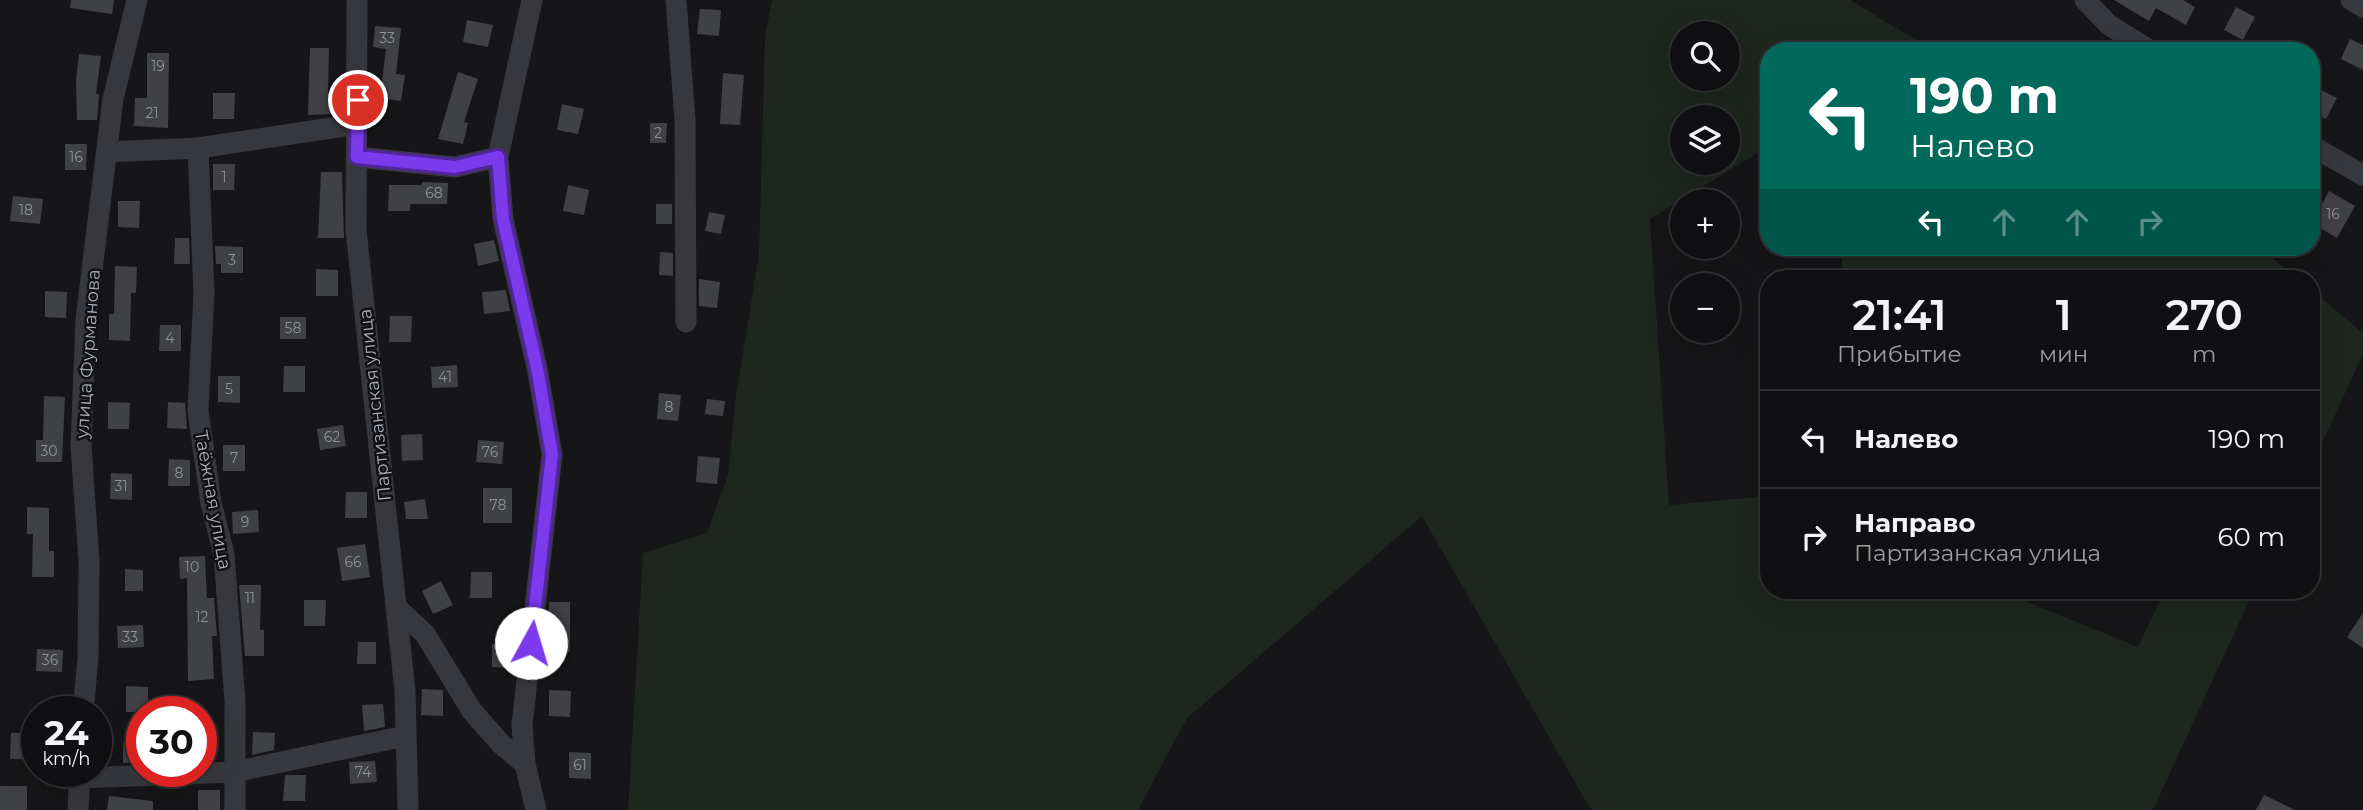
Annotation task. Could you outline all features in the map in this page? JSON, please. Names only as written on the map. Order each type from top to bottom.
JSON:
[{"type":"street","name":"улица Фурманова","points":[[84,696],[89,561],[81,446],[86,319],[113,99],[137,0]]},
{"type":"street","name":"Партизанская улица","points":[[356,0],[356,230],[398,609],[408,810]]},
{"type":"street","points":[[532,0],[498,157],[503,219],[537,368],[552,454],[522,725],[526,764],[536,810]]},
{"type":"street","points":[[676,0],[685,119],[686,322]]},
{"type":"street","points":[[2084,0],[2109,25],[2136,42]]},
{"type":"street","points":[[2351,0],[2363,7]]},
{"type":"street","points":[[106,152],[198,148],[358,124]]},
{"type":"street","name":"Таёжная улица","points":[[198,148],[204,293],[198,411],[211,503],[224,554],[236,702],[235,810]]},
{"type":"street","points":[[2320,151],[2363,175]]},
{"type":"street","points":[[357,157],[455,167],[498,157]]},
{"type":"street","points":[[398,609],[425,634],[471,711],[501,744],[526,764]]},
{"type":"street","points":[[112,774],[234,772],[405,736]]},
{"type":"street","points":[[78,810],[79,787]]},
{"type":"shaded area","points":[[772,0],[1850,0],[1919,42],[1760,42],[1760,152],[1740,164],[1740,105],[1670,105],[1670,175],[1722,175],[1699,189],[1670,189],[1670,207],[1650,219],[1669,505],[1760,497],[1760,599],[2021,599],[2138,647],[2161,599],[2250,599],[2153,810],[1591,810],[1422,516],[1187,718],[1138,810],[628,810],[643,553],[707,533],[728,475],[736,395],[759,254],[765,37]]},
{"type":"shaded area","points":[[1842,256],[2270,256],[2287,270],[1842,270]]},
{"type":"shaded area","points":[[2320,298],[2363,333],[2363,354],[2320,448]]},
{"type":"building","points":[[71,0],[114,0],[112,14],[70,8]]},
{"type":"building","points":[[2114,0],[2183,0],[2195,7],[2186,25],[2156,8],[2149,21]]},
{"type":"building","points":[[2236,7],[2255,17],[2243,40],[2224,30]]},
{"type":"building","points":[[700,9],[721,10],[719,36],[697,34]]},
{"type":"building","points":[[467,20],[493,25],[488,47],[463,42]]},
{"type":"building","points":[[375,26],[401,28],[396,74],[405,75],[401,101],[380,98],[386,49],[373,47]]},
{"type":"building","points":[[2350,39],[2363,45],[2363,70],[2341,59]]},
{"type":"building","points":[[310,48],[329,48],[328,93],[335,93],[334,114],[308,115]]},
{"type":"building","points":[[147,53],[169,53],[168,128],[134,126],[135,98],[147,98]]},
{"type":"building","points":[[79,54],[101,56],[96,94],[99,94],[97,120],[77,120],[76,80]]},
{"type":"building","points":[[458,72],[478,79],[464,122],[468,123],[463,144],[438,139]]},
{"type":"building","points":[[723,73],[744,75],[740,125],[720,124]]},
{"type":"building","points":[[2320,90],[2337,98],[2326,119],[2320,116]]},
{"type":"building","points":[[213,93],[235,93],[234,119],[213,119]]},
{"type":"building","points":[[562,104],[584,109],[578,134],[557,130]]},
{"type":"building","points":[[650,123],[667,123],[666,143],[650,143]]},
{"type":"building","points":[[65,144],[87,144],[86,170],[65,170]]},
{"type":"building","points":[[213,164],[235,164],[234,190],[213,190]]},
{"type":"building","points":[[321,172],[342,172],[344,238],[318,238]]},
{"type":"building","points":[[422,182],[448,183],[447,204],[410,204],[410,211],[388,211],[389,185],[422,185]]},
{"type":"building","points":[[568,185],[589,190],[584,215],[563,211]]},
{"type":"building","points":[[2329,191],[2355,206],[2337,238],[2320,228],[2320,208]]},
{"type":"building","points":[[13,196],[43,199],[40,224],[10,221]]},
{"type":"building","points":[[118,201],[140,201],[139,228],[118,227]]},
{"type":"building","points":[[656,204],[672,204],[672,224],[656,224]]},
{"type":"building","points":[[709,212],[725,215],[721,234],[705,231]]},
{"type":"building","points":[[175,238],[189,238],[190,264],[174,264]]},
{"type":"building","points":[[494,240],[499,261],[478,266],[474,244]]},
{"type":"building","points":[[215,246],[243,247],[243,273],[221,273],[221,264],[216,264]]},
{"type":"building","points":[[660,252],[673,253],[673,276],[659,275]]},
{"type":"building","points":[[115,266],[137,267],[136,293],[131,293],[130,341],[109,340],[109,314],[114,314]]},
{"type":"building","points":[[316,269],[338,270],[338,296],[316,296]]},
{"type":"building","points":[[699,279],[720,282],[717,308],[699,306]]},
{"type":"building","points":[[506,290],[510,311],[484,314],[482,292]]},
{"type":"building","points":[[45,291],[67,292],[66,318],[45,317]]},
{"type":"building","points":[[390,316],[412,316],[411,342],[389,342]]},
{"type":"building","points":[[280,317],[306,317],[306,339],[280,339]]},
{"type":"building","points":[[160,325],[181,325],[181,351],[159,351]]},
{"type":"building","points":[[457,365],[458,387],[432,388],[431,367]]},
{"type":"building","points":[[284,366],[305,366],[305,392],[283,392]]},
{"type":"building","points":[[218,376],[240,376],[240,403],[218,402]]},
{"type":"building","points":[[659,393],[681,395],[678,421],[657,419]]},
{"type":"building","points":[[44,396],[65,397],[62,462],[36,462],[36,440],[43,440]]},
{"type":"building","points":[[707,399],[725,401],[723,416],[705,414]]},
{"type":"building","points":[[108,402],[130,403],[129,429],[108,429]]},
{"type":"building","points":[[168,402],[185,403],[187,429],[167,428]]},
{"type":"building","points":[[343,425],[346,446],[320,450],[317,429]]},
{"type":"building","points":[[422,434],[423,460],[402,461],[401,435]]},
{"type":"building","points":[[478,440],[504,442],[502,464],[476,462]]},
{"type":"building","points":[[223,445],[245,445],[245,471],[223,471]]},
{"type":"building","points":[[698,456],[720,458],[717,484],[696,482]]},
{"type":"building","points":[[169,459],[190,460],[190,486],[168,486]]},
{"type":"building","points":[[111,473],[132,474],[132,500],[110,499]]},
{"type":"building","points":[[483,488],[512,488],[512,523],[483,523]]},
{"type":"building","points":[[346,492],[367,492],[367,518],[345,518]]},
{"type":"building","points":[[425,499],[428,519],[406,519],[404,502]]},
{"type":"building","points":[[27,507],[49,508],[49,551],[54,551],[54,577],[32,577],[33,534],[27,534]]},
{"type":"building","points":[[258,510],[259,532],[233,534],[232,512]]},
{"type":"building","points":[[365,544],[370,577],[342,581],[337,548]]},
{"type":"building","points":[[205,556],[207,598],[214,598],[217,636],[212,636],[214,679],[188,681],[187,578],[180,579],[179,557]]},
{"type":"building","points":[[125,569],[143,570],[143,591],[125,591]]},
{"type":"building","points":[[471,572],[492,572],[492,598],[470,598]]},
{"type":"building","points":[[441,581],[453,605],[433,614],[422,591]]},
{"type":"building","points":[[239,585],[261,585],[260,630],[264,630],[264,656],[245,656]]},
{"type":"building","points":[[304,600],[326,600],[325,626],[304,626]]},
{"type":"building","points":[[549,602],[570,602],[570,652],[548,652]]},
{"type":"building","points":[[2363,613],[2363,648],[2347,637]]},
{"type":"building","points":[[143,625],[144,647],[118,648],[117,626]]},
{"type":"building","points":[[358,642],[376,642],[376,664],[357,664]]},
{"type":"building","points":[[492,644],[512,644],[511,668],[492,667]]},
{"type":"building","points":[[37,649],[63,650],[62,672],[36,671]]},
{"type":"building","points":[[126,686],[148,687],[148,696],[126,696]]},
{"type":"building","points":[[422,689],[443,690],[443,716],[421,715]]},
{"type":"building","points":[[549,690],[571,691],[570,717],[549,716]]},
{"type":"building","points":[[383,704],[385,727],[364,731],[362,705]]},
{"type":"building","points":[[253,732],[275,733],[274,750],[252,755]]},
{"type":"building","points":[[11,733],[21,733],[21,759],[10,759]]},
{"type":"building","points":[[123,743],[126,743],[126,763],[123,763]]},
{"type":"building","points":[[569,752],[591,753],[591,779],[569,778]]},
{"type":"building","points":[[375,761],[377,782],[350,784],[349,762]]},
{"type":"building","points":[[285,775],[306,775],[305,801],[283,801]]},
{"type":"building","points":[[0,786],[27,787],[27,810],[0,810]]},
{"type":"building","points":[[198,790],[220,790],[220,810],[198,810]]},
{"type":"building","points":[[2264,795],[2295,810],[2256,810]]},
{"type":"building","points":[[109,796],[153,801],[153,810],[107,810]]},
{"type":"route","points":[[358,100],[357,157],[455,167],[498,157],[503,219],[537,368],[552,454],[531,643]]}]
